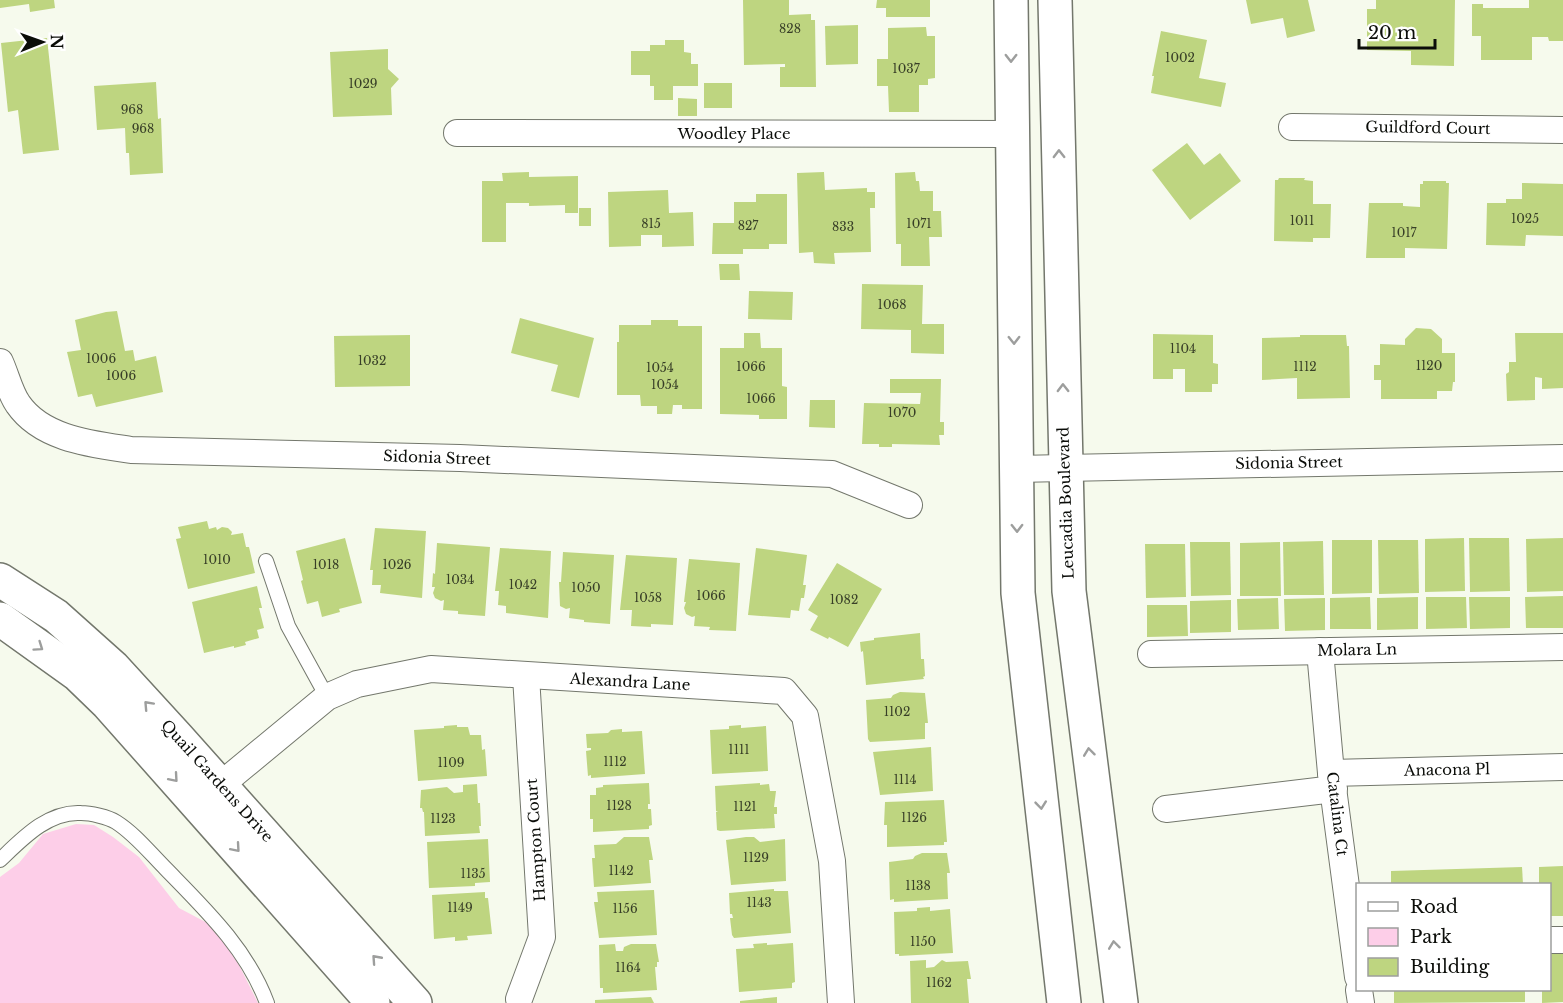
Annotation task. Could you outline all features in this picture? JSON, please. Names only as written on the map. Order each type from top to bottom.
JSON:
[{"type":"main road","points":[[1011,0],[1018,593],[1064,1003]]},
{"type":"main road","name":"Leucadia Boulevard","points":[[1055,0],[1068,591],[1121,1003]]},
{"type":"main road","name":"Quail Gardens Drive","points":[[0,580],[56,616],[113,667],[208,795],[373,1003]]},
{"type":"main road","name":"Quail Gardens Drive","points":[[0,619],[77,674],[208,795],[415,1003]]},
{"type":"street","name":"Guildford Court","points":[[1292,127],[1563,130]]},
{"type":"street","name":"Woodley Place","points":[[457,134],[1011,134]]},
{"type":"street","name":"Sidonia Street","points":[[0,362],[17,404],[37,425],[85,443],[131,450],[460,458],[832,474],[909,505]]},
{"type":"street","name":"Sidonia Street","points":[[1016,469],[1563,458]]},
{"type":"street","name":"Molara Ln","points":[[1151,654],[1563,647]]},
{"type":"street","name":"Catalina Ct","points":[[1320,651],[1332,781],[1355,944]]},
{"type":"street","name":"Alexandra Lane","points":[[208,795],[327,697],[357,684],[431,669],[784,691],[805,716],[828,839],[832,861],[841,1003]]},
{"type":"street","name":"Hampton Court","points":[[519,999],[542,937],[526,676]]},
{"type":"street","name":"Anacona Pl","points":[[1166,809],[1332,781],[1563,767]]},
{"type":"lane","points":[[266,561],[288,626],[327,697]]},
{"type":"lane","points":[[0,860],[30,831],[56,817],[80,813],[114,820],[138,840],[201,905],[239,949],[260,985],[267,1003]]},
{"type":"green space","points":[[76,824],[94,825],[113,837],[139,857],[179,908],[213,926],[233,953],[258,1003],[0,1003],[0,877],[19,863],[43,834]]},
{"type":"building","points":[[0,0],[54,0],[55,8],[30,12],[29,4],[0,8]]},
{"type":"building","points":[[743,0],[789,0],[789,15],[811,14],[811,20],[815,20],[816,87],[780,87],[780,67],[785,67],[785,64],[744,65]]},
{"type":"building","points":[[877,0],[930,0],[930,17],[886,17],[886,8],[876,8]]},
{"type":"building","points":[[1246,0],[1308,0],[1315,31],[1287,38],[1283,18],[1251,24]]},
{"type":"building","points":[[1376,0],[1455,0],[1454,66],[1411,65],[1411,51],[1367,50],[1367,9],[1376,9]]},
{"type":"building","points":[[1529,0],[1563,0],[1563,41],[1549,41],[1548,37],[1532,37],[1532,60],[1481,60],[1481,36],[1472,36],[1472,4],[1483,4],[1483,8],[1529,8]]},
{"type":"building","points":[[858,25],[858,64],[826,65],[825,26]]},
{"type":"building","points":[[926,27],[927,36],[935,36],[935,78],[928,79],[928,85],[919,85],[919,112],[889,112],[888,86],[877,86],[877,59],[888,59],[888,28]]},
{"type":"building","points":[[1161,31],[1207,40],[1199,78],[1226,83],[1221,107],[1151,93]]},
{"type":"building","points":[[47,38],[59,150],[23,154],[18,110],[8,112],[1,43]]},
{"type":"building","points":[[665,40],[684,40],[684,52],[691,53],[691,64],[698,64],[698,86],[673,86],[673,100],[654,100],[654,86],[650,86],[650,75],[631,75],[631,51],[650,51],[650,45],[665,45]]},
{"type":"building","points":[[388,49],[388,69],[399,79],[391,88],[392,115],[333,117],[330,52]]},
{"type":"building","points":[[156,82],[158,119],[161,118],[163,173],[130,175],[125,128],[97,130],[94,86]]},
{"type":"building","points":[[704,83],[732,83],[732,108],[704,108]]},
{"type":"building","points":[[678,98],[697,99],[697,116],[678,116]]},
{"type":"building","points":[[1187,143],[1204,165],[1220,153],[1241,181],[1190,220],[1152,170]]},
{"type":"building","points":[[529,172],[529,177],[578,176],[578,213],[565,213],[565,205],[529,206],[529,203],[506,203],[506,242],[482,242],[482,181],[503,181],[502,173]]},
{"type":"building","points":[[824,172],[825,190],[867,188],[867,192],[875,192],[875,208],[870,208],[871,252],[834,253],[835,264],[814,263],[813,252],[799,253],[797,173]]},
{"type":"building","points":[[915,172],[920,191],[933,191],[933,211],[941,211],[942,237],[929,237],[930,266],[901,266],[901,244],[896,244],[895,173]]},
{"type":"building","points":[[1305,178],[1304,180],[1313,181],[1313,204],[1331,204],[1330,238],[1313,238],[1313,242],[1274,241],[1275,180]]},
{"type":"building","points":[[1423,181],[1449,183],[1447,249],[1405,248],[1405,258],[1366,258],[1369,203],[1403,203],[1403,206],[1420,207],[1420,184],[1423,184]]},
{"type":"building","points":[[1522,183],[1563,184],[1563,236],[1526,235],[1525,246],[1486,245],[1487,203],[1506,203],[1506,199],[1522,199]]},
{"type":"building","points":[[668,190],[669,213],[693,212],[694,246],[662,247],[662,235],[641,235],[641,246],[609,247],[608,192]]},
{"type":"building","points":[[756,194],[787,194],[787,244],[769,244],[769,249],[743,249],[743,254],[712,254],[713,223],[734,223],[734,202],[756,202]]},
{"type":"building","points":[[579,208],[591,208],[591,226],[579,226]]},
{"type":"building","points":[[719,264],[739,264],[740,280],[720,280]]},
{"type":"building","points":[[862,284],[923,285],[922,324],[944,324],[944,354],[911,353],[911,330],[861,329]]},
{"type":"building","points":[[749,291],[793,292],[792,320],[748,319]]},
{"type":"building","points":[[117,311],[125,351],[133,350],[135,361],[156,356],[163,392],[96,407],[92,394],[78,397],[67,352],[81,350],[75,320]]},
{"type":"building","points":[[520,318],[594,338],[579,398],[551,391],[558,365],[511,353]]},
{"type":"building","points":[[651,320],[678,320],[678,326],[702,326],[702,409],[682,409],[682,405],[673,405],[672,414],[657,414],[657,406],[641,406],[640,395],[617,395],[619,325],[651,325]]},
{"type":"building","points":[[1416,328],[1431,329],[1442,339],[1442,353],[1455,353],[1455,382],[1453,382],[1452,391],[1437,391],[1437,399],[1381,399],[1381,380],[1374,380],[1374,365],[1380,365],[1380,344],[1405,345],[1405,339]]},
{"type":"building","points":[[744,333],[760,333],[761,348],[782,348],[782,386],[787,387],[787,419],[759,419],[759,415],[720,414],[720,348],[744,348]]},
{"type":"building","points":[[1515,333],[1563,333],[1563,388],[1542,389],[1542,378],[1535,377],[1535,400],[1507,401],[1506,374],[1509,372],[1509,362],[1516,362]]},
{"type":"building","points":[[1153,334],[1213,335],[1213,363],[1218,364],[1218,384],[1212,384],[1212,392],[1185,392],[1185,369],[1173,369],[1173,379],[1153,379]]},
{"type":"building","points":[[410,335],[410,386],[335,387],[334,336]]},
{"type":"building","points":[[1300,335],[1346,335],[1347,346],[1349,346],[1350,398],[1297,399],[1297,378],[1262,380],[1262,338],[1300,337]]},
{"type":"building","points":[[890,379],[941,379],[940,422],[944,422],[944,435],[939,435],[940,445],[892,444],[892,447],[879,447],[879,444],[862,444],[864,403],[920,404],[921,393],[890,393]]},
{"type":"building","points":[[810,400],[835,400],[835,428],[809,427]]},
{"type":"building","points":[[207,521],[209,529],[216,527],[217,530],[222,527],[228,528],[232,532],[231,535],[243,533],[255,573],[188,589],[176,539],[181,538],[178,527]]},
{"type":"building","points":[[375,528],[426,531],[422,598],[380,593],[381,585],[372,585],[373,570],[370,570]]},
{"type":"building","points":[[345,538],[362,603],[339,609],[340,612],[322,617],[318,601],[307,604],[296,551]]},
{"type":"building","points":[[1464,538],[1465,591],[1425,592],[1425,539]]},
{"type":"building","points":[[1469,538],[1509,538],[1510,591],[1470,592]]},
{"type":"building","points":[[1563,538],[1563,591],[1527,592],[1526,539]]},
{"type":"building","points":[[1332,540],[1372,540],[1372,593],[1332,594]]},
{"type":"building","points":[[1378,540],[1418,540],[1419,593],[1379,594]]},
{"type":"building","points":[[1323,541],[1324,595],[1284,595],[1283,542]]},
{"type":"building","points":[[1190,542],[1230,542],[1231,595],[1191,596]]},
{"type":"building","points":[[1280,542],[1281,596],[1240,596],[1240,543]]},
{"type":"building","points":[[437,543],[490,547],[485,616],[458,614],[458,611],[443,610],[444,600],[435,598],[433,593],[435,587],[432,587]]},
{"type":"building","points":[[1145,544],[1185,544],[1186,597],[1146,598]]},
{"type":"building","points":[[500,548],[551,551],[548,618],[506,613],[506,606],[498,605],[499,591],[495,591]]},
{"type":"building","points":[[756,548],[807,555],[803,585],[806,585],[804,598],[801,598],[799,611],[791,610],[790,618],[748,615]]},
{"type":"building","points":[[563,552],[614,555],[610,624],[569,618],[570,608],[560,606],[559,582],[561,582]]},
{"type":"building","points":[[626,555],[677,558],[673,625],[631,626],[632,610],[620,610]]},
{"type":"building","points":[[689,559],[740,563],[736,631],[709,630],[710,627],[694,626],[695,616],[686,614],[684,608],[686,602],[684,602]]},
{"type":"building","points":[[837,563],[882,589],[848,647],[810,630],[818,616],[808,610]]},
{"type":"building","points":[[257,586],[264,628],[257,630],[259,638],[245,642],[246,645],[204,653],[192,602]]},
{"type":"building","points":[[1563,596],[1563,628],[1526,628],[1525,597]]},
{"type":"building","points":[[1370,597],[1371,629],[1330,629],[1330,598]]},
{"type":"building","points":[[1418,597],[1418,629],[1377,630],[1377,598]]},
{"type":"building","points":[[1426,597],[1466,597],[1467,628],[1426,629]]},
{"type":"building","points":[[1469,597],[1510,597],[1510,628],[1470,629]]},
{"type":"building","points":[[1278,598],[1279,629],[1238,630],[1237,599]]},
{"type":"building","points":[[1325,598],[1325,630],[1285,631],[1284,599]]},
{"type":"building","points":[[1231,600],[1231,632],[1190,633],[1190,601]]},
{"type":"building","points":[[1147,605],[1187,605],[1188,636],[1147,637]]},
{"type":"building","points":[[920,633],[924,679],[866,685],[860,642],[874,640],[874,638]]},
{"type":"building","points":[[900,692],[925,693],[928,723],[925,723],[925,739],[870,742],[866,700],[891,698]]},
{"type":"building","points":[[457,725],[457,727],[468,727],[470,735],[481,735],[482,750],[485,749],[487,776],[418,781],[414,730]]},
{"type":"building","points":[[741,725],[741,728],[766,726],[768,771],[712,774],[710,730],[729,729],[729,726]]},
{"type":"building","points":[[622,729],[622,732],[642,731],[645,774],[591,778],[591,775],[588,776],[586,751],[591,748],[587,748],[586,734],[608,733],[611,730]]},
{"type":"building","points":[[931,747],[933,791],[880,795],[873,752]]},
{"type":"building","points":[[649,783],[650,804],[648,804],[648,809],[651,809],[652,825],[649,829],[593,832],[593,819],[590,819],[590,795],[596,795],[596,788],[603,787],[603,785]]},
{"type":"building","points":[[760,783],[760,785],[769,784],[770,791],[776,791],[775,828],[717,830],[716,812],[718,811],[716,811],[715,786]]},
{"type":"building","points":[[477,784],[478,803],[480,803],[480,833],[425,836],[424,812],[420,808],[421,790],[447,787],[454,793],[463,792],[463,785]]},
{"type":"building","points":[[944,800],[947,842],[944,842],[944,845],[887,847],[887,825],[884,825],[885,802]]},
{"type":"building","points":[[624,837],[649,837],[653,860],[649,860],[651,883],[594,887],[592,858],[595,858],[594,845],[616,844]]},
{"type":"building","points":[[754,837],[760,842],[785,839],[786,881],[731,885],[726,840]]},
{"type":"building","points":[[488,839],[490,882],[475,883],[475,886],[429,888],[427,842]]},
{"type":"building","points":[[922,853],[947,853],[950,873],[947,873],[948,899],[894,902],[894,899],[890,900],[889,862],[913,859]]},
{"type":"building","points":[[1563,866],[1563,916],[1551,916],[1551,883],[1539,883],[1539,867]]},
{"type":"building","points":[[1522,867],[1523,883],[1391,883],[1391,871]]},
{"type":"building","points":[[774,889],[774,891],[788,891],[791,933],[734,938],[729,893]]},
{"type":"building","points":[[654,890],[657,935],[599,938],[594,902],[598,902],[597,892]]},
{"type":"building","points":[[485,892],[485,898],[488,898],[492,934],[467,936],[468,940],[455,941],[455,937],[434,939],[432,895]]},
{"type":"building","points":[[930,907],[930,911],[950,909],[953,953],[899,956],[895,954],[894,912],[917,911],[917,908]]},
{"type":"building","points":[[767,943],[767,945],[793,943],[795,982],[792,983],[792,988],[739,992],[736,949],[754,948],[753,944]]},
{"type":"building","points":[[615,944],[616,951],[623,951],[624,947],[631,944],[656,944],[659,962],[655,967],[657,990],[603,993],[603,988],[600,988],[599,945]]},
{"type":"building","points":[[1563,952],[1563,1002],[1542,1003],[1542,991],[1551,991],[1551,953]]},
{"type":"building","points":[[926,960],[926,968],[934,967],[942,960],[946,962],[968,961],[971,979],[967,979],[969,1003],[911,1003],[910,961]]},
{"type":"building","points":[[1394,991],[1525,991],[1525,1002],[1394,1003]]},
{"type":"building","points":[[651,997],[654,1003],[595,1003],[595,1000]]},
{"type":"building","points":[[777,997],[777,1003],[740,1003],[740,1001]]}]
